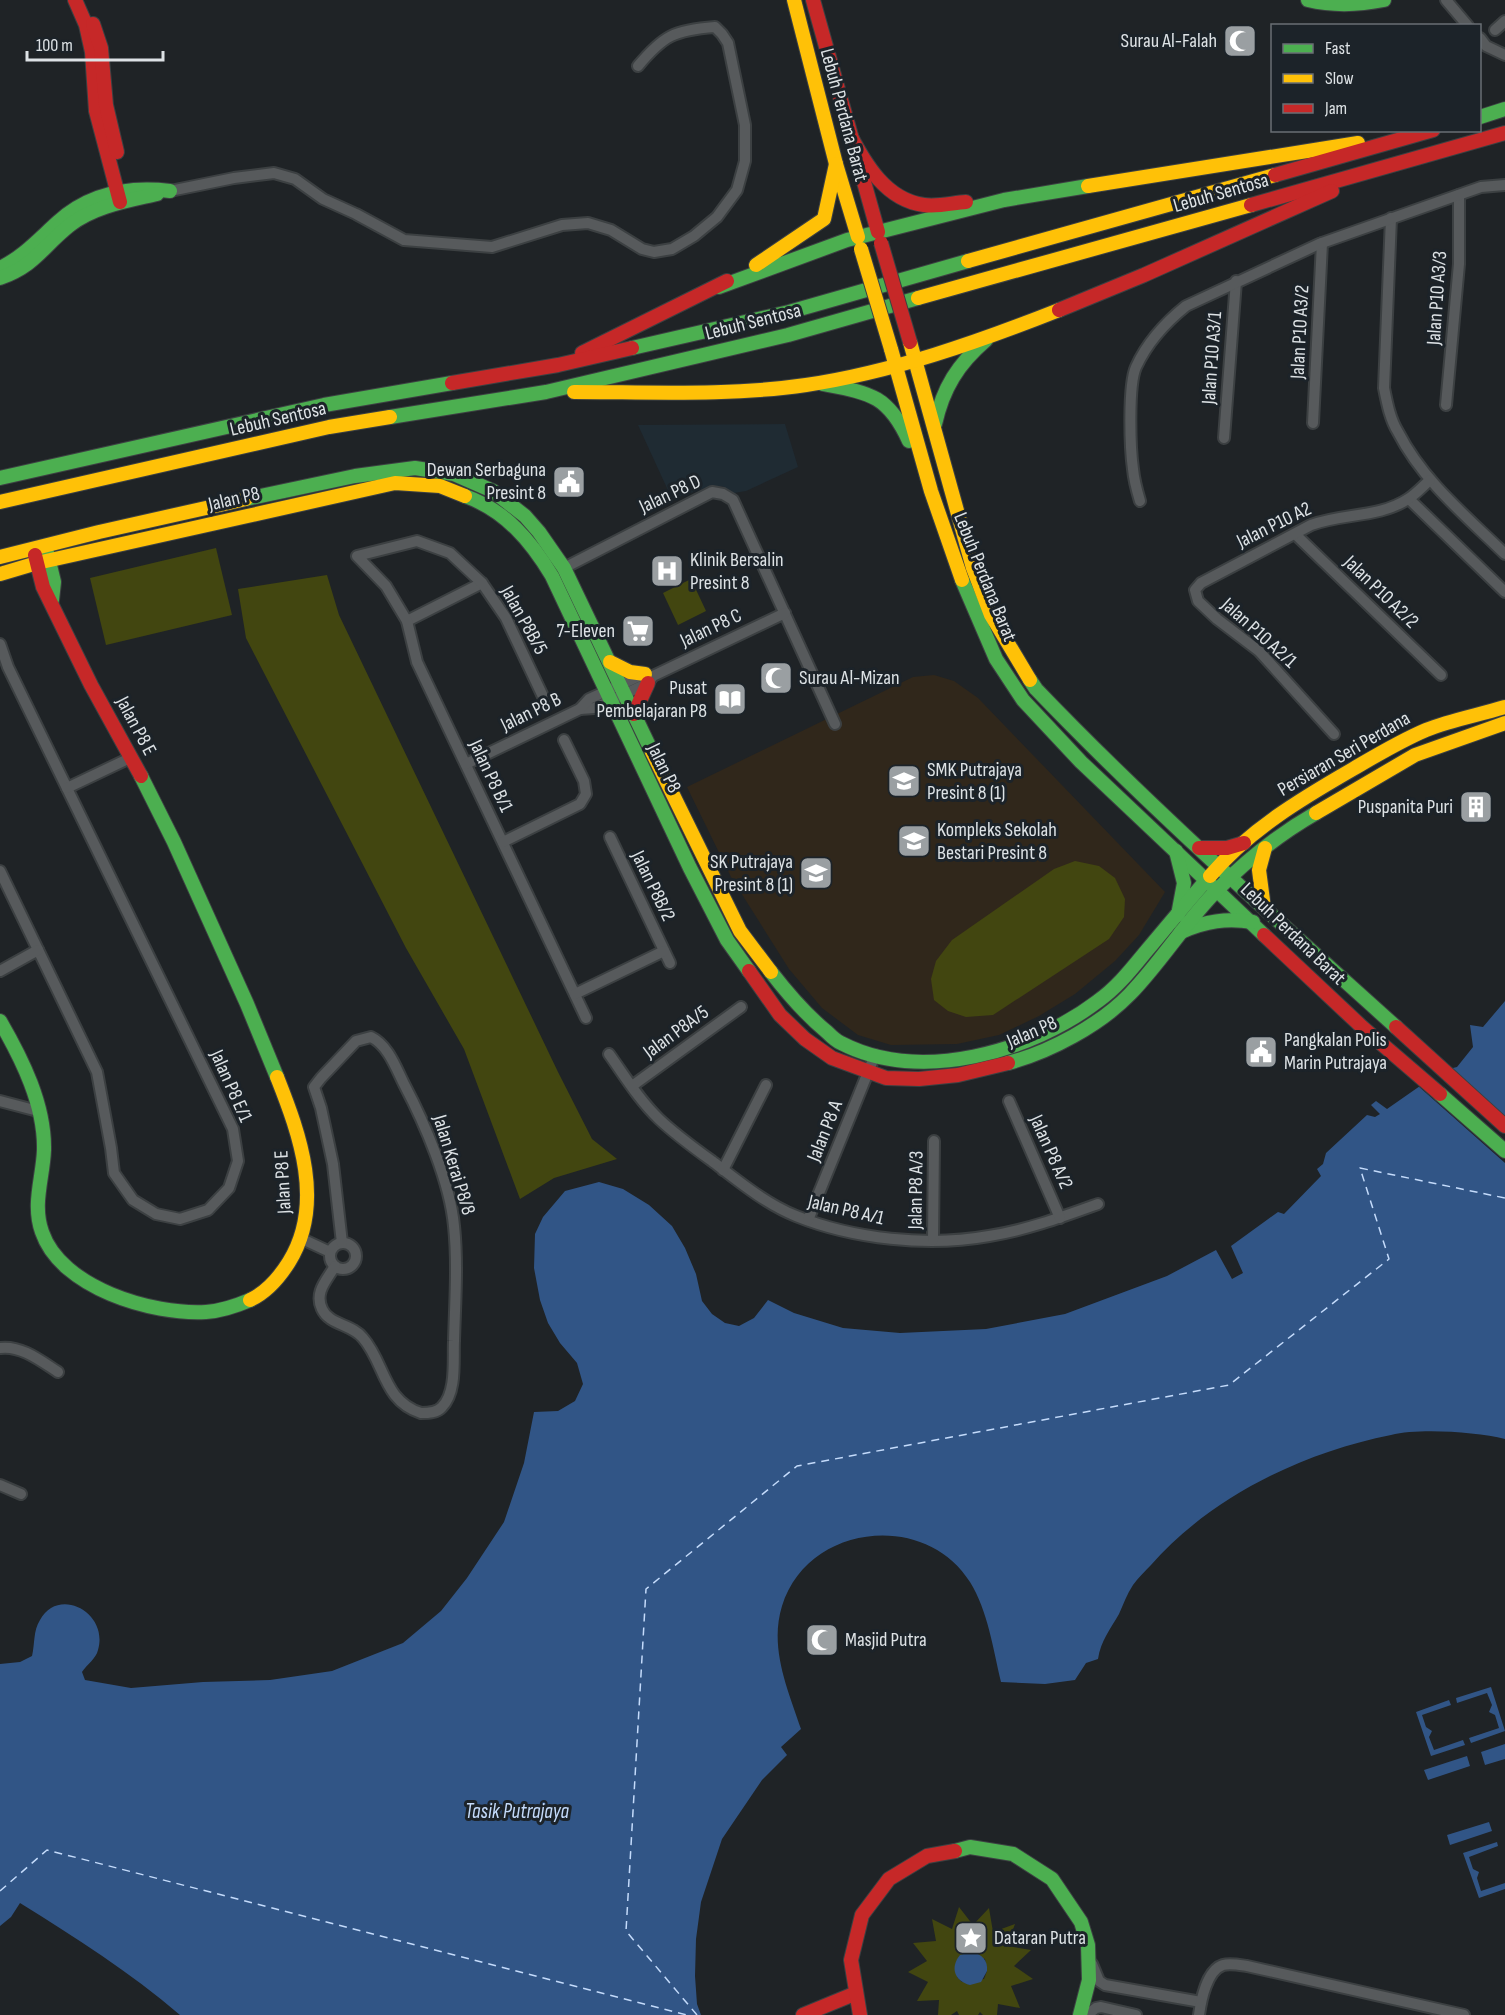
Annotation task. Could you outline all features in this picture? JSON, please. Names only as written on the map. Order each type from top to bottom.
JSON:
[{"type":"main road","points":[[75,0],[86,25],[92,51],[96,111],[123,195]]},
{"type":"main road","points":[[85,0],[102,48],[106,105],[123,195]]},
{"type":"main road","name":"Lebuh Perdana Barat","points":[[794,0],[836,164],[931,491],[954,561],[976,617],[996,659],[1023,700],[1081,762],[1384,1046],[1505,1151]]},
{"type":"main road","name":"Lebuh Perdana Barat","points":[[813,0],[973,568],[991,615],[1013,654],[1036,689],[1085,740],[1264,908],[1505,1126]]},
{"type":"main road","points":[[1308,0],[1319,3],[1370,3],[1384,0]]},
{"type":"main road","points":[[1481,116],[1505,109]]},
{"type":"main road","points":[[849,133],[871,170],[901,197],[922,205],[1004,200],[1425,132]]},
{"type":"main road","name":"Lebuh Sentosa","points":[[0,478],[324,405],[558,365],[789,312],[1427,132]]},
{"type":"main road","name":"Lebuh Sentosa","points":[[0,502],[329,427],[546,392],[788,335],[1505,133]]},
{"type":"main road","points":[[558,365],[718,286],[803,235],[824,219],[836,164]]},
{"type":"main road","points":[[546,392],[745,390],[818,383],[915,359],[991,336],[1090,298],[1382,169]]},
{"type":"main road","points":[[0,268],[17,259],[70,212],[101,196],[123,195],[151,188],[170,191]]},
{"type":"main road","points":[[0,278],[30,264],[70,225],[123,195]]},
{"type":"main road","points":[[718,286],[793,258],[859,243],[1004,200]]},
{"type":"main road","points":[[934,429],[938,404],[947,384],[964,358],[991,336]]},
{"type":"main road","points":[[818,383],[874,398],[890,408],[903,427],[931,491]]},
{"type":"main road","name":"Jalan P8","points":[[0,557],[39,546],[321,482],[402,469],[430,469],[451,473],[487,486],[511,502],[535,524],[564,568],[740,931],[794,1002],[816,1023],[840,1042],[888,1060],[956,1059],[989,1054],[1022,1044],[1075,1017],[1099,1001],[1120,982],[1219,865]]},
{"type":"main road","name":"Jalan P8","points":[[0,574],[43,562],[395,483],[440,486],[480,501],[505,517],[536,549],[552,576],[690,868],[727,940],[780,1015],[805,1039],[832,1058],[886,1078],[919,1079],[993,1068],[1028,1058],[1083,1030],[1109,1014],[1131,993],[1218,889],[1232,877]]},
{"type":"main road","name":"Jalan P8 E","points":[[0,1021],[16,1048],[27,1074],[38,1111],[43,1139],[37,1191],[38,1217],[43,1236],[51,1251],[86,1281],[106,1292],[135,1303],[184,1314],[223,1311],[243,1304],[270,1286],[290,1262],[306,1216],[305,1164],[296,1127],[262,1041],[161,814],[82,666],[52,600],[42,585],[43,562],[39,546]]},
{"type":"main road","points":[[610,662],[649,678],[634,714]]},
{"type":"main road","name":"Persiaran Seri Perdana","points":[[1219,865],[1294,802],[1405,739],[1429,729],[1505,707]]},
{"type":"main road","name":"Persiaran Seri Perdana","points":[[1232,877],[1265,848],[1302,821],[1415,755],[1505,723]]},
{"type":"main road","points":[[1199,848],[1227,848],[1244,843]]},
{"type":"main road","points":[[1264,908],[1259,872],[1261,856],[1265,848]]},
{"type":"main road","points":[[1176,851],[1185,878],[1185,889],[1178,915]]},
{"type":"main road","points":[[1182,932],[1218,918],[1253,922]]},
{"type":"main road","points":[[860,2015],[851,1975],[854,1937],[860,1918],[869,1902],[880,1887],[910,1863],[939,1851],[970,1847],[1000,1851],[1015,1856],[1042,1871],[1067,1897],[1083,1929],[1090,1958],[1089,1981],[1080,2015]]},
{"type":"main road","points":[[803,2015],[854,1995]]},
{"type":"street","points":[[1446,0],[1466,24]]},
{"type":"street","points":[[1495,30],[1505,21]]},
{"type":"street","points":[[170,191],[234,178],[274,173],[295,179],[323,199],[404,240],[492,247],[562,225],[588,223],[611,230],[642,249],[654,252],[672,249],[694,236],[717,217],[737,190],[745,161],[745,125],[728,43],[715,27],[699,28],[667,36],[638,66]]},
{"type":"street","points":[[1481,40],[1486,46],[1505,55]]},
{"type":"street","points":[[1140,501],[1133,470],[1130,390],[1135,368],[1155,337],[1172,317],[1186,306],[1236,281],[1323,243],[1481,187],[1505,185]]},
{"type":"street","name":"Jalan P10 A3/3","points":[[1446,405],[1459,264],[1460,195]]},
{"type":"street","points":[[1391,218],[1384,388],[1397,432],[1430,480],[1505,554]]},
{"type":"street","name":"Jalan P10 A3/2","points":[[1313,423],[1323,243]]},
{"type":"street","name":"Jalan P10 A3/1","points":[[1224,438],[1236,281]]},
{"type":"street","name":"Jalan P10 A2","points":[[1201,583],[1263,549],[1296,535],[1311,525],[1327,519],[1388,509],[1409,499],[1430,480]]},
{"type":"street","name":"Jalan P8 D","points":[[564,568],[712,492],[723,494],[733,500],[836,724]]},
{"type":"street","points":[[1409,499],[1505,592]]},
{"type":"street","name":"Jalan P10 A2/2","points":[[1296,535],[1441,675]]},
{"type":"street","name":"Jalan P8B/5","points":[[357,556],[417,540],[450,553],[482,583],[506,618],[547,705]]},
{"type":"street","name":"Jalan P8 B/1","points":[[357,556],[386,586],[407,621],[417,662],[586,1018]]},
{"type":"street","points":[[407,621],[482,583]]},
{"type":"street","name":"Jalan P10 A2/1","points":[[1201,583],[1196,590],[1198,601],[1231,631],[1258,651],[1334,734]]},
{"type":"street","name":"Jalan P8 C","points":[[622,689],[784,613]]},
{"type":"street","name":"Jalan P8 E/1","points":[[0,644],[8,667],[233,1129],[238,1161],[229,1188],[208,1210],[180,1219],[156,1214],[133,1200],[114,1173],[97,1072],[0,872]]},
{"type":"street","name":"Jalan P8 B","points":[[466,764],[580,708],[594,708],[608,696],[622,689]]},
{"type":"street","points":[[503,842],[580,804],[586,794],[584,782],[564,740]]},
{"type":"street","points":[[67,788],[130,758]]},
{"type":"street","name":"Jalan P8B/2","points":[[610,837],[670,963]]},
{"type":"street","points":[[0,971],[38,950]]},
{"type":"street","name":"Jalan P8B/2","points":[[575,994],[664,951]]},
{"type":"street","name":"Jalan P8A/5","points":[[632,1086],[741,1007]]},
{"type":"street","name":"Jalan Kerai P8/8","points":[[334,1266],[321,1288],[319,1297],[321,1308],[326,1316],[356,1331],[365,1339],[387,1383],[400,1402],[421,1413],[439,1410],[447,1401],[451,1389],[453,1359],[456,1247],[452,1214],[444,1182],[422,1119],[386,1050],[371,1037],[356,1041],[314,1087],[333,1164],[342,1243]]},
{"type":"street","name":"Jalan P8 A/1","points":[[609,1054],[658,1118],[723,1170],[794,1216],[838,1230],[884,1238],[933,1240],[987,1237],[1036,1226],[1098,1204]]},
{"type":"street","name":"Jalan P8 A","points":[[808,1220],[875,1055]]},
{"type":"street","points":[[723,1170],[766,1085]]},
{"type":"street","points":[[0,1101],[38,1111]]},
{"type":"street","name":"Jalan P8 A/2","points":[[1009,1101],[1060,1218]]},
{"type":"street","name":"Jalan P8 A/3","points":[[933,1240],[934,1141]]},
{"type":"street","points":[[300,1238],[330,1252]]},
{"type":"street","points":[[342,1243],[351,1246],[356,1255],[353,1265],[344,1269],[334,1266],[330,1252],[342,1243]]},
{"type":"street","points":[[0,1348],[6,1347],[27,1352],[58,1372]]},
{"type":"street","points":[[0,1485],[21,1494]]},
{"type":"street","points":[[1090,1958],[1096,1976],[1105,1985],[1201,2002]]},
{"type":"street","points":[[1199,2015],[1201,2002],[1216,1968],[1226,1964],[1247,1966],[1464,2015]]},
{"type":"street","points":[[1087,2015],[1101,2007],[1136,2015]]},
{"type":"shaded area","points":[[785,424],[798,467],[746,491],[734,493],[722,486],[712,486],[672,499],[638,425]]},
{"type":"shaded area","name":"Kompleks Sekolah Bestari Presint 8","points":[[934,675],[954,681],[978,698],[1165,892],[1139,935],[1115,961],[1075,994],[1039,1016],[999,1035],[957,1044],[891,1045],[858,1035],[822,1008],[789,969],[731,877],[687,787],[913,677]]},
{"type":"green space","points":[[216,548],[232,615],[106,645],[90,578]]},
{"type":"green space","points":[[327,575],[339,615],[558,1072],[592,1139],[617,1159],[554,1178],[520,1199],[464,1049],[406,948],[246,638],[238,589]]},
{"type":"green space","points":[[691,579],[706,611],[678,625],[663,593]]},
{"type":"green space","points":[[1075,861],[1099,866],[1115,878],[1125,899],[1124,917],[1109,939],[993,1015],[966,1017],[948,1011],[934,1000],[931,979],[936,961],[952,940],[1054,869]]},
{"type":"green space","points":[[959,1907],[973,1925],[989,1908],[993,1932],[1015,1924],[1007,1946],[1031,1950],[1014,1966],[1033,1979],[1011,1986],[1020,2008],[998,2004],[997,2015],[983,2015],[980,2012],[978,2015],[959,2015],[957,2011],[951,2015],[938,2015],[939,2000],[917,2001],[928,1982],[908,1972],[927,1961],[913,1943],[936,1941],[932,1919],[952,1929]],"holes":[[[968,1952],[985,1959],[987,1971],[984,1979],[962,1982],[957,1977]]]},
{"type":"water","name":"Tasik Putrajaya","points":[[1505,1001],[1505,1439],[1448,1432],[1391,1435],[1325,1453],[1260,1481],[1230,1498],[1202,1518],[1175,1540],[1135,1582],[1106,1635],[1098,1659],[1086,1663],[1075,1680],[1045,1684],[1001,1682],[986,1618],[970,1582],[950,1559],[925,1544],[897,1536],[868,1536],[841,1543],[816,1558],[795,1578],[782,1606],[779,1622],[779,1653],[782,1669],[801,1729],[781,1747],[787,1755],[762,1780],[722,1839],[701,1902],[696,1939],[695,1976],[697,2004],[701,2015],[180,2015],[82,1942],[20,1903],[11,1917],[0,1926],[0,1664],[20,1662],[32,1656],[35,1633],[40,1620],[48,1610],[58,1605],[80,1608],[96,1624],[99,1636],[98,1650],[82,1672],[85,1680],[131,1688],[203,1682],[270,1680],[332,1671],[403,1643],[441,1611],[467,1578],[504,1522],[524,1463],[534,1412],[558,1411],[575,1401],[583,1384],[577,1363],[560,1343],[548,1323],[540,1300],[534,1268],[535,1234],[543,1217],[565,1191],[599,1182],[623,1189],[649,1205],[672,1226],[696,1274],[702,1301],[712,1314],[725,1323],[739,1326],[754,1318],[768,1300],[794,1313],[843,1328],[900,1333],[986,1329],[1065,1314],[1167,1276],[1216,1250],[1232,1279],[1243,1273],[1231,1246],[1278,1212],[1284,1214],[1321,1176],[1317,1169],[1323,1164],[1326,1153],[1367,1115],[1375,1117],[1380,1114],[1371,1105],[1376,1101],[1387,1109],[1420,1086],[1432,1073],[1457,1067],[1473,1047],[1470,1025],[1483,1027]]},
{"type":"water","points":[[1491,1687],[1505,1731],[1471,1743],[1469,1738],[1499,1728],[1495,1715],[1489,1712],[1492,1705],[1487,1693],[1457,1703],[1456,1698]]},
{"type":"water","points":[[1449,1700],[1451,1705],[1422,1715],[1426,1727],[1432,1731],[1429,1737],[1434,1750],[1463,1740],[1465,1745],[1431,1756],[1416,1712]]},
{"type":"water","points":[[1505,1744],[1505,1759],[1485,1765],[1481,1752]]},
{"type":"water","points":[[1467,1756],[1470,1766],[1428,1780],[1424,1770]]},
{"type":"water","points":[[1489,1822],[1492,1831],[1450,1845],[1447,1835]]},
{"type":"water","points":[[1497,1842],[1498,1846],[1469,1857],[1473,1869],[1479,1872],[1477,1878],[1481,1891],[1505,1883],[1505,1889],[1479,1898],[1463,1853]]},
{"type":"water","points":[[971,1952],[984,1958],[987,1971],[981,1982],[970,1985],[957,1977],[955,1964],[960,1955]]},
{"type":"pier","points":[[1447,1067],[1505,1119],[1505,1163],[1417,1085],[1430,1071]]},
{"type":"ferry route","points":[[697,2015],[626,1931],[646,1589],[797,1466],[1229,1385],[1389,1259],[1360,1168],[1505,1198]]},
{"type":"ferry route","points":[[0,1891],[47,1850],[687,2015]]},
{"type":"traffic: fast","points":[[1308,0],[1346,4],[1384,0]]},
{"type":"traffic: fast","points":[[1481,117],[1505,109]]},
{"type":"traffic: fast","points":[[719,287],[847,240],[1004,200],[1088,186]]},
{"type":"traffic: fast","points":[[0,268],[23,253],[70,212],[96,198],[125,191],[170,191]]},
{"type":"traffic: fast","points":[[0,278],[31,261],[60,233],[80,218],[112,205],[157,194]]},
{"type":"traffic: fast","points":[[632,348],[789,312],[968,261]]},
{"type":"traffic: fast","points":[[390,417],[546,392],[788,335],[918,298]]},
{"type":"traffic: fast","points":[[935,424],[942,399],[953,378],[967,358],[986,340]]},
{"type":"traffic: fast","points":[[0,478],[324,405],[452,383]]},
{"type":"traffic: fast","points":[[823,384],[853,390],[876,399],[893,414],[909,441]]},
{"type":"traffic: fast","points":[[246,499],[355,476],[415,468],[454,474],[493,491],[525,516],[564,568],[652,752]]},
{"type":"traffic: fast","points":[[465,496],[493,509],[516,528],[552,576],[690,868],[727,940],[749,971]]},
{"type":"traffic: fast","points":[[47,553],[54,582],[52,600]]},
{"type":"traffic: fast","points":[[962,580],[996,659],[1023,700],[1081,762],[1264,935]]},
{"type":"traffic: fast","points":[[1030,680],[1036,689],[1123,777],[1396,1027]]},
{"type":"traffic: fast","points":[[141,776],[174,842],[247,1004],[277,1077]]},
{"type":"traffic: fast","points":[[1008,1063],[1057,1045],[1089,1027],[1118,1005],[1142,981],[1195,914],[1218,889],[1265,848],[1316,813]]},
{"type":"traffic: fast","points":[[1176,851],[1184,883],[1178,915]]},
{"type":"traffic: fast","points":[[771,972],[804,1011],[841,1043],[872,1055],[905,1061],[939,1061],[974,1056],[1008,1048],[1041,1035],[1071,1019],[1105,995],[1131,970],[1210,876]]},
{"type":"traffic: fast","points":[[1181,932],[1216,921],[1253,922]]},
{"type":"traffic: fast","points":[[0,1021],[31,1083],[41,1116],[44,1150],[38,1211],[42,1232],[52,1252],[68,1269],[88,1283],[135,1303],[160,1309],[206,1312],[217,1311],[250,1300]]},
{"type":"traffic: fast","points":[[1440,1094],[1505,1151]]},
{"type":"traffic: fast","points":[[955,1851],[970,1847],[1013,1854],[1052,1879],[1081,1922],[1088,1945],[1089,1980],[1080,2015]]},
{"type":"traffic: slow","points":[[794,0],[836,164],[858,237]]},
{"type":"traffic: slow","points":[[1088,186],[1358,143]]},
{"type":"traffic: slow","points":[[756,265],[824,219],[836,164]]},
{"type":"traffic: slow","points":[[968,261],[1275,175]]},
{"type":"traffic: slow","points":[[918,298],[1251,205]]},
{"type":"traffic: slow","points":[[861,249],[891,349]]},
{"type":"traffic: slow","points":[[574,392],[720,392],[806,385],[871,372],[935,355],[1059,310]]},
{"type":"traffic: slow","points":[[910,342],[973,568],[991,615],[1030,680]]},
{"type":"traffic: slow","points":[[891,349],[931,491],[962,580]]},
{"type":"traffic: slow","points":[[0,502],[329,427],[390,417]]},
{"type":"traffic: slow","points":[[0,574],[37,563],[395,483],[440,486],[465,496]]},
{"type":"traffic: slow","points":[[0,557],[246,499]]},
{"type":"traffic: slow","points":[[610,662],[630,672],[645,674]]},
{"type":"traffic: slow","points":[[1210,876],[1241,844],[1277,816],[1380,753],[1436,726],[1505,707]]},
{"type":"traffic: slow","points":[[1316,813],[1415,755],[1505,723]]},
{"type":"traffic: slow","points":[[652,752],[740,931],[771,972]]},
{"type":"traffic: slow","points":[[1264,908],[1259,870],[1265,848]]},
{"type":"traffic: slow","points":[[250,1300],[267,1289],[285,1268],[300,1240],[306,1217],[305,1170],[294,1122],[277,1077]]},
{"type":"traffic: jam","points":[[75,0],[86,25],[92,52],[96,111],[120,202]]},
{"type":"traffic: jam","points":[[813,0],[878,232]]},
{"type":"traffic: jam","points":[[93,24],[101,48],[106,105],[117,152]]},
{"type":"traffic: jam","points":[[1275,175],[1426,132]]},
{"type":"traffic: jam","points":[[849,133],[862,157],[878,179],[898,196],[924,205],[966,202]]},
{"type":"traffic: jam","points":[[1251,205],[1505,133]]},
{"type":"traffic: jam","points":[[1059,310],[1144,275],[1332,191]]},
{"type":"traffic: jam","points":[[881,243],[910,342]]},
{"type":"traffic: jam","points":[[582,353],[727,281]]},
{"type":"traffic: jam","points":[[452,383],[558,365],[632,348]]},
{"type":"traffic: jam","points":[[35,555],[43,587],[91,685],[141,776]]},
{"type":"traffic: jam","points":[[634,714],[648,683]]},
{"type":"traffic: jam","points":[[1199,848],[1227,848],[1244,843]]},
{"type":"traffic: jam","points":[[1264,935],[1362,1027],[1440,1094]]},
{"type":"traffic: jam","points":[[749,971],[780,1015],[805,1039],[832,1058],[886,1078],[919,1079],[958,1075],[1008,1063]]},
{"type":"traffic: jam","points":[[1396,1027],[1505,1126]]},
{"type":"traffic: jam","points":[[860,2015],[851,1960],[862,1915],[889,1879],[927,1856],[955,1851]]},
{"type":"traffic: jam","points":[[803,2015],[854,1994]]},
{"type":"place","name":"Surau Al-Falah","points":[[1240,41]]},
{"type":"place","name":"Dewan Serbaguna Presint 8","points":[[569,482]]},
{"type":"place","name":"Klinik Bersalin Presint 8","points":[[667,571]]},
{"type":"place","name":"7-Eleven","points":[[638,631]]},
{"type":"place","name":"Surau Al-Mizan","points":[[776,678]]},
{"type":"place","name":"Pusat Pembelajaran P8","points":[[730,699]]},
{"type":"place","name":"SMK Putrajaya Presint 8 (1)","points":[[904,781]]},
{"type":"place","name":"Puspanita Puri","points":[[1476,807]]},
{"type":"place","name":"Kompleks Sekolah Bestari Presint 8","points":[[914,841]]},
{"type":"place","name":"SK Putrajaya Presint 8 (1)","points":[[816,873]]},
{"type":"place","name":"Pangkalan Polis Marin Putrajaya","points":[[1261,1052]]},
{"type":"place","name":"Masjid Putra","points":[[822,1640]]},
{"type":"place","name":"Dataran Putra","points":[[971,1938]]}]
